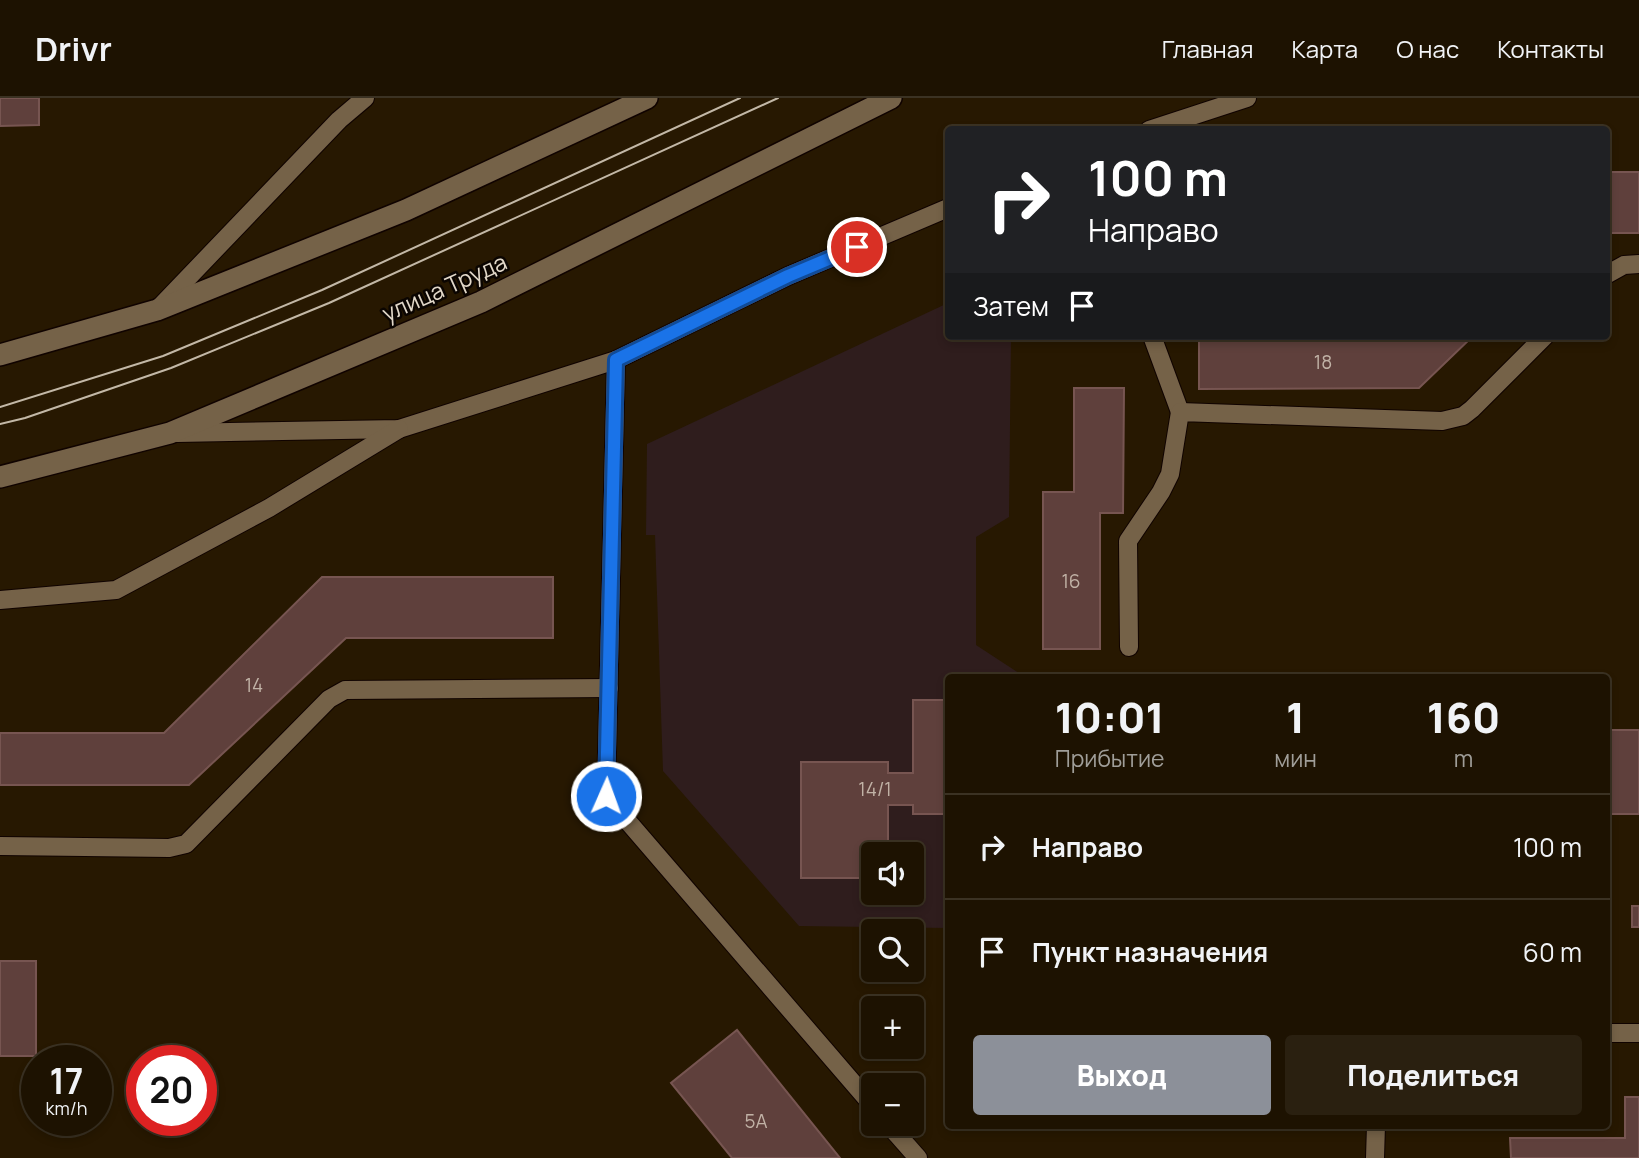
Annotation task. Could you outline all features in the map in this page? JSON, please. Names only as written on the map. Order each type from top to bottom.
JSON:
[{"type":"main road","points":[[0,355],[157,310],[406,210],[647,98]]},
{"type":"main road","name":"улица Труда","points":[[0,477],[170,433],[481,302],[891,98]]},
{"type":"lane","points":[[157,310],[339,120],[365,98]]},
{"type":"lane","points":[[1162,126],[1247,98]]},
{"type":"lane","points":[[0,600],[116,590],[269,508],[399,429],[616,360],[788,276],[945,209]]},
{"type":"lane","points":[[1610,273],[1624,265],[1639,264]]},
{"type":"lane","points":[[1129,647],[1128,541],[1170,474],[1180,412],[1153,340]]},
{"type":"lane","points":[[1180,412],[1452,420],[1472,409],[1541,340]]},
{"type":"lane","points":[[616,360],[606,796],[861,1092]]},
{"type":"lane","points":[[170,433],[399,429]]},
{"type":"lane","points":[[0,846],[169,848],[186,844],[329,699],[345,690],[609,688]]},
{"type":"lane","points":[[1610,1033],[1639,1033]]},
{"type":"lane","points":[[1375,1158],[1376,1129]]},
{"type":"lane","points":[[899,1136],[918,1158]]},
{"type":"shaded area","points":[[945,304],[945,340],[1011,340],[1009,517],[976,537],[976,645],[1020,674],[945,674],[945,928],[924,928],[924,919],[861,919],[861,927],[799,926],[663,771],[655,535],[646,535],[647,444]]},
{"type":"building","points":[[0,98],[39,98],[39,125],[0,126]]},
{"type":"building","points":[[1610,172],[1639,172],[1639,233],[1610,233]]},
{"type":"building","points":[[1199,340],[1469,340],[1419,388],[1199,389]]},
{"type":"building","points":[[1074,388],[1124,388],[1123,513],[1100,513],[1100,649],[1043,649],[1043,492],[1074,492]]},
{"type":"building","points":[[322,577],[553,577],[553,638],[346,638],[189,785],[0,785],[0,733],[164,733]]},
{"type":"building","points":[[913,700],[945,700],[945,814],[913,814],[913,805],[888,805],[888,842],[861,842],[861,878],[801,878],[801,762],[888,762],[888,773],[913,773]]},
{"type":"building","points":[[1610,730],[1639,730],[1639,814],[1610,814]]},
{"type":"building","points":[[1632,906],[1639,906],[1639,927],[1632,927]]},
{"type":"building","points":[[0,961],[36,961],[36,1045],[21,1045],[21,1056],[0,1056]]},
{"type":"building","points":[[737,1030],[840,1158],[732,1158],[671,1083]]},
{"type":"building","points":[[1625,1097],[1639,1097],[1639,1158],[1511,1158],[1510,1138],[1625,1138]]},
{"type":"tram line","points":[[0,407],[163,356],[322,290],[740,98]]},
{"type":"tram line","points":[[0,424],[171,368],[329,303],[778,98]]},
{"type":"route","points":[[606,796],[616,360],[788,276],[857,247]]}]
